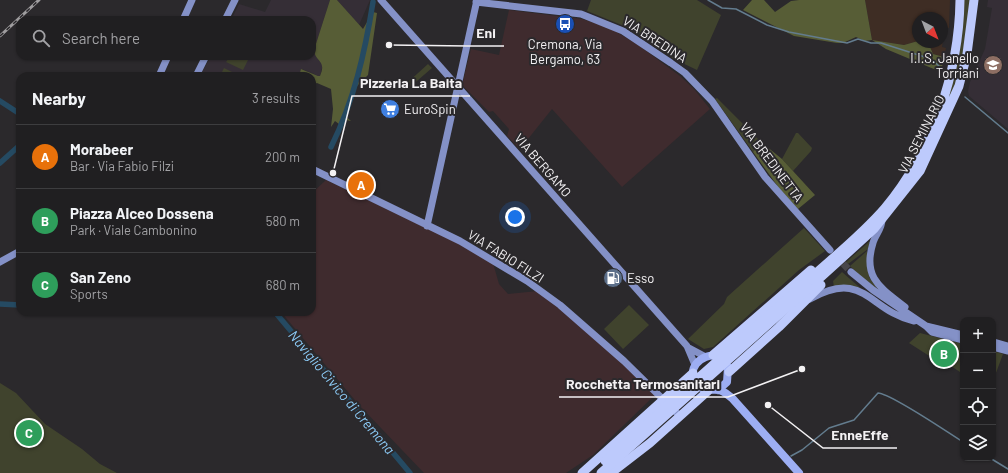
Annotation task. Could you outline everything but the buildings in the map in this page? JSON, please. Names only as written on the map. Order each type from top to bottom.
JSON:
[{"type":"highway","name":"VIA SEMINARIO","points":[[847,249],[894,196],[919,157],[931,132],[950,72],[956,42],[960,0]]},
{"type":"highway","name":"VIA SEMINARIO","points":[[608,467],[847,249],[882,220],[920,171],[960,86],[967,54],[974,0]]},
{"type":"highway","points":[[729,372],[806,301],[847,249]]},
{"type":"highway","points":[[713,355],[798,280],[847,249]]},
{"type":"highway","points":[[734,336],[733,340],[736,348],[742,352],[750,353]]},
{"type":"highway","points":[[582,473],[664,399],[694,369]]},
{"type":"highway","points":[[601,473],[608,467],[650,443],[708,391]]},
{"type":"highway","points":[[590,473],[608,467]]},
{"type":"main road","points":[[694,369],[704,356],[713,355],[723,359],[729,372],[727,382],[732,398]]},
{"type":"main road","name":"VIA BERGAMO","points":[[694,369],[696,382],[708,391]]},
{"type":"main road","points":[[718,390],[727,382]]},
{"type":"main road","points":[[708,391],[718,390],[732,398],[799,473]]},
{"type":"street","points":[[185,16],[192,0]]},
{"type":"street","points":[[227,16],[235,0]]},
{"type":"street","name":"VIA BERGAMO","points":[[381,0],[687,346],[704,356]]},
{"type":"street","points":[[427,226],[476,1]]},
{"type":"street","name":"VIA BREDINA","points":[[476,1],[565,11],[582,14],[602,21],[623,30],[671,62],[698,86]]},
{"type":"street","points":[[161,72],[166,60]]},
{"type":"street","points":[[198,72],[204,60]]},
{"type":"street","name":"VIA BREDINETTA","points":[[698,86],[712,101],[765,177],[830,250]]},
{"type":"street","name":"VIA FABIO FILZI","points":[[316,171],[460,241],[528,282],[560,305],[624,361],[680,416]]},
{"type":"street","points":[[882,220],[882,225],[871,251],[870,262],[872,275],[880,287],[910,311],[919,322]]},
{"type":"street","points":[[0,262],[16,253]]},
{"type":"street","points":[[851,272],[873,290],[926,326],[932,332],[960,339]]},
{"type":"street","points":[[806,301],[825,290],[843,287],[851,288],[864,293],[904,319],[919,322]]},
{"type":"street","points":[[926,326],[960,334]]},
{"type":"street","points":[[996,343],[1008,346]]},
{"type":"street","name":"VIA BERGAMO","points":[[687,346],[694,369]]},
{"type":"street","points":[[996,348],[1008,351]]},
{"type":"shaded area","points":[[271,0],[330,0],[316,44],[316,16],[233,16],[239,4],[265,12]]},
{"type":"shaded area","points":[[337,0],[370,0],[359,25]]},
{"type":"shaded area","points":[[865,0],[950,0],[949,28],[948,12],[912,12],[912,43],[904,45],[872,40]]},
{"type":"shaded area","name":"I.I.S. Janello Torriani","points":[[988,0],[1008,0],[1008,129],[969,96],[968,91],[970,82],[985,49],[992,8],[987,7]]},
{"type":"shaded area","points":[[509,10],[582,19],[610,28],[638,45],[680,76],[694,89],[710,109],[622,187],[552,109],[520,149],[507,136],[509,129],[493,111],[489,112],[462,85],[471,49],[499,55]]},
{"type":"shaded area","points":[[930,48],[946,48],[944,57],[933,54]]},
{"type":"shaded area","points":[[316,53],[323,64],[320,76],[316,75],[316,72],[309,72],[302,69],[301,72],[202,72],[209,60],[316,60]]},
{"type":"shaded area","points":[[326,180],[462,245],[493,263],[499,284],[508,294],[538,291],[621,361],[655,395],[593,455],[566,473],[424,473],[359,405],[284,316],[316,316],[316,189]]},
{"type":"green space","points":[[330,0],[337,0],[363,29],[373,12],[377,13],[368,75],[357,86],[345,116],[351,121],[341,119],[339,124],[335,121],[331,127],[333,109],[331,89],[316,83],[316,75],[320,76],[322,67],[316,57],[316,44]]},
{"type":"green space","points":[[591,0],[697,0],[721,15],[697,70],[674,59],[629,28],[587,11]]},
{"type":"green space","points":[[752,0],[764,0],[775,12],[791,1],[865,0],[872,40],[865,41],[856,37],[843,43],[837,43],[794,36],[743,10]]},
{"type":"green space","points":[[963,0],[970,0],[964,52],[958,82],[942,118]]},
{"type":"green space","points":[[872,40],[904,45],[912,43],[912,48],[930,48],[933,54],[944,57],[941,72],[886,49]]},
{"type":"green space","points":[[227,60],[248,60],[243,70],[226,62]]},
{"type":"green space","points":[[428,64],[432,68],[410,87],[407,83]]},
{"type":"green space","points":[[224,68],[232,72],[222,72]]},
{"type":"green space","points":[[301,69],[308,72],[300,72]]},
{"type":"green space","points":[[717,98],[761,142],[753,152],[715,99]]},
{"type":"green space","points":[[796,133],[798,133],[812,148],[793,171],[782,159]]},
{"type":"green space","points":[[761,142],[782,159],[815,195],[798,209],[779,188],[753,152]]},
{"type":"green space","points":[[804,228],[825,251],[799,270],[713,347],[704,349],[688,339],[724,304],[727,297]]},
{"type":"green space","points":[[870,241],[868,249],[848,264],[846,262]]},
{"type":"green space","points":[[867,251],[869,277],[879,290],[860,276],[850,266]]},
{"type":"green space","points":[[842,272],[865,292],[834,287],[833,281]]},
{"type":"green space","points":[[629,305],[649,325],[623,349],[604,329]]},
{"type":"green space","points":[[920,333],[960,343],[960,372],[948,364],[945,366],[909,343]]},
{"type":"green space","points":[[996,352],[1003,354],[996,373]]},
{"type":"green space","points":[[0,383],[16,393],[45,424],[82,449],[100,464],[117,473],[0,473]]},
{"type":"waterway","points":[[708,0],[722,8],[736,9],[767,25],[789,32],[847,43],[858,39],[871,43],[881,43],[931,59],[939,66]]},
{"type":"waterway","points":[[331,147],[346,112],[358,76],[373,2]]},
{"type":"waterway","points":[[965,97],[1008,133]]},
{"type":"waterway","name":"Naviglio Civico di Cremona","points":[[0,101],[16,111]]},
{"type":"waterway","points":[[0,163],[16,149]]},
{"type":"waterway","points":[[0,304],[16,305]]},
{"type":"waterway","name":"Naviglio Civico di Cremona","points":[[278,316],[410,473]]},
{"type":"waterway","points":[[791,456],[802,450],[829,428],[854,420],[878,393],[907,406],[960,440]]},
{"type":"waterway","points":[[995,461],[1008,469]]},
{"type":"tunnel","points":[[836,256],[851,272]]},
{"type":"railway","points":[[22,16],[39,0]]},
{"type":"railway","points":[[0,36],[16,21]]},
{"type":"place","name":"Cremona, Via Bergamo, 63","points":[[565,24]]},
{"type":"place","name":"Eni","points":[[389,45]]},
{"type":"place","name":"I.I.S. Janello Torriani","points":[[993,65]]},
{"type":"place","name":"EuroSpin","points":[[390,109]]},
{"type":"place","name":"Pizzeria La Baita","points":[[333,173]]},
{"type":"place","name":"Morabeer","points":[[361,185]]},
{"type":"place","name":"Esso","points":[[613,278]]},
{"type":"place","name":"Piazza Alceo Dossena","points":[[944,354]]},
{"type":"place","name":"Rocchetta Termosanitari","points":[[802,369]]},
{"type":"place","name":"EnneEffe","points":[[768,405]]},
{"type":"place","name":"San Zeno","points":[[29,433]]}]
